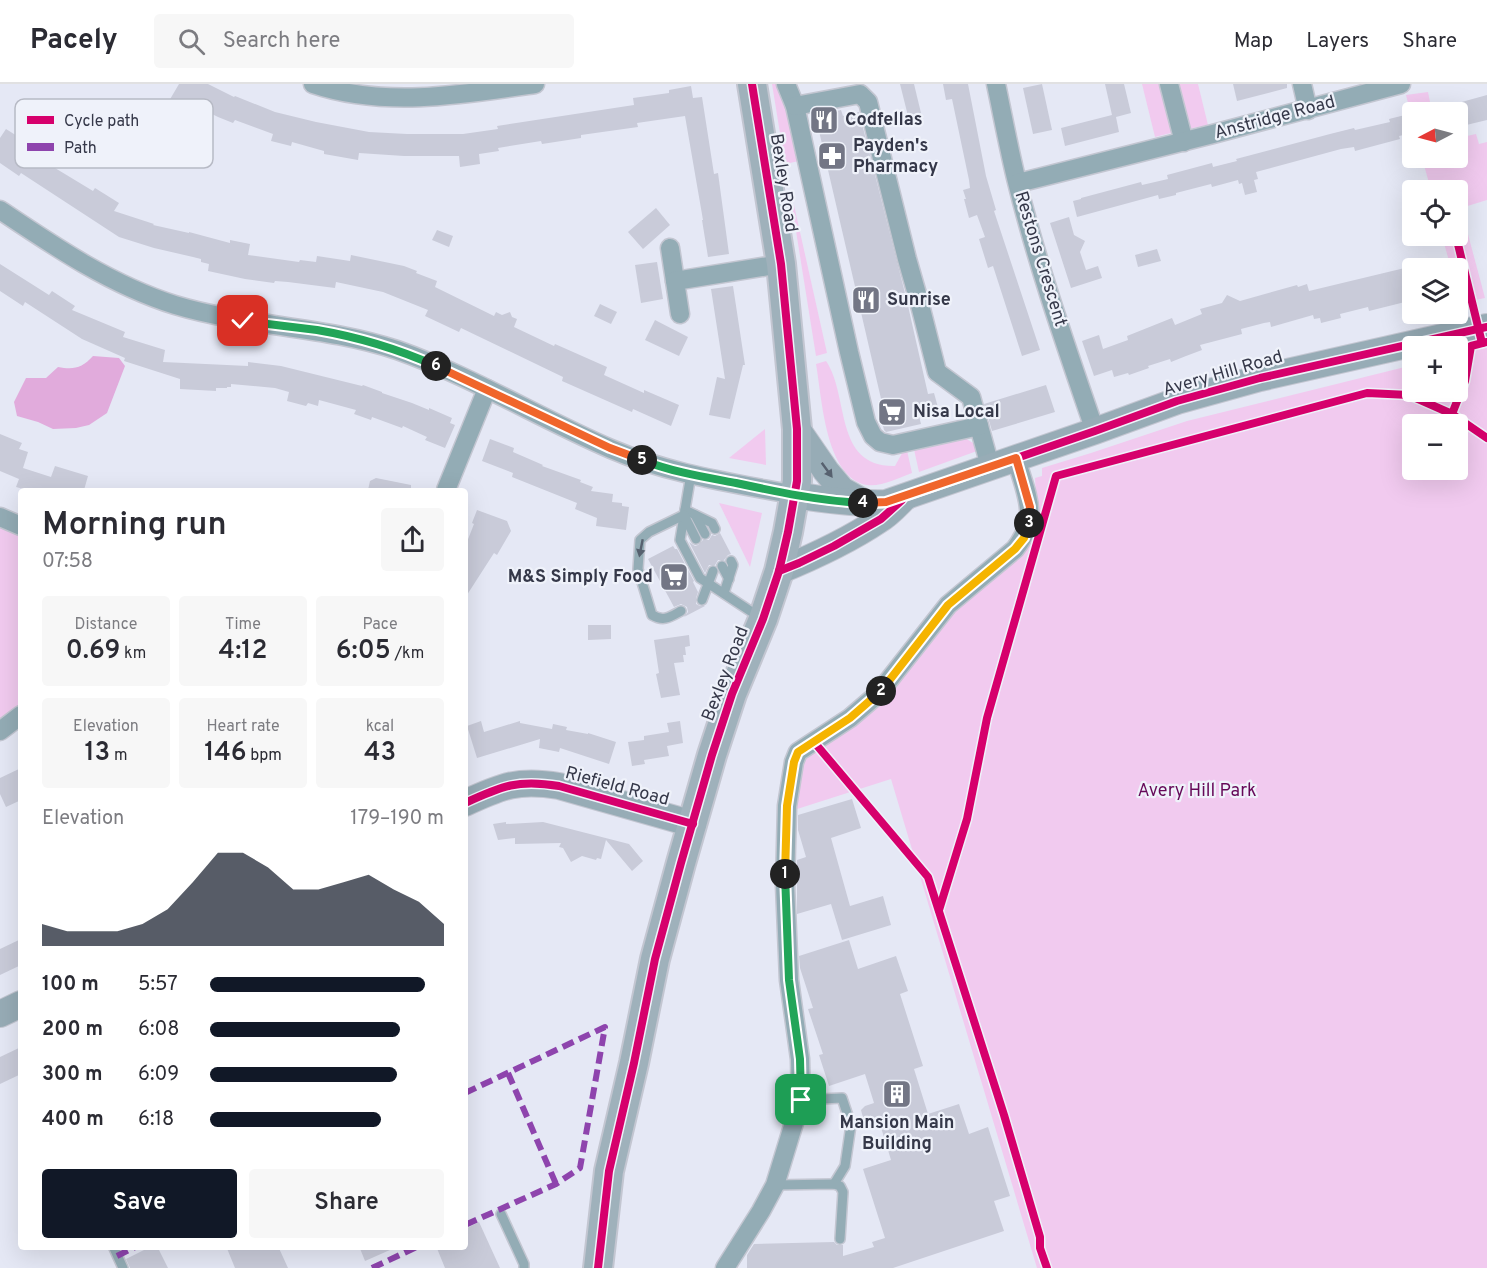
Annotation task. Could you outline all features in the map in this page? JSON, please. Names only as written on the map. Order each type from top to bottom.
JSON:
[{"type":"main road","name":"Bexley Road","points":[[598,1268],[609,1171],[655,959],[712,755],[732,694],[779,571],[795,495],[798,463],[797,429],[781,264],[752,84]]},
{"type":"main road","name":"Avery Hill Road","points":[[795,495],[840,502],[886,502],[1177,401],[1260,378],[1487,327]]},
{"type":"main road","points":[[797,429],[826,471],[841,488],[865,503]]},
{"type":"main road","name":"Avery Hill Road","points":[[779,571],[834,546],[881,519],[906,496]]},
{"type":"main road","name":"Riefield Road","points":[[468,802],[501,787],[539,782],[693,824]]},
{"type":"main road","points":[[0,1014],[18,1005]]},
{"type":"street","points":[[313,84],[355,93],[390,97],[468,94],[497,87],[535,84]]},
{"type":"street","name":"Bexley Road","points":[[786,84],[795,106],[849,352],[866,422],[873,436],[880,442],[893,445],[979,426]]},
{"type":"street","name":"Restons Crescent","points":[[996,84],[1018,183],[1052,304],[1095,431]]},
{"type":"street","points":[[1169,84],[1184,142]]},
{"type":"street","points":[[1302,84],[1308,110]]},
{"type":"street","name":"Anstridge Road","points":[[1018,183],[1308,110],[1401,84]]},
{"type":"street","points":[[795,106],[860,94],[868,102],[937,372],[972,397],[990,466]]},
{"type":"street","points":[[0,210],[100,273],[174,304],[243,321],[320,331],[372,342],[414,356],[610,448],[652,464],[795,495]]},
{"type":"street","points":[[670,248],[680,314]]},
{"type":"street","points":[[675,281],[781,264]]},
{"type":"street","points":[[447,488],[487,389]]},
{"type":"street","points":[[726,1268],[775,1185],[801,1100],[800,1059],[789,980],[785,885],[787,806],[794,762],[798,752],[850,718],[878,694],[948,605],[1015,549],[1024,538],[1029,525],[1030,507],[1016,458]]},
{"type":"street","points":[[0,517],[18,525]]},
{"type":"street","points":[[0,731],[18,717]]},
{"type":"lane","points":[[691,474],[681,540],[700,578],[762,619]]},
{"type":"lane","points":[[684,512],[700,536],[695,515]]},
{"type":"lane","points":[[681,611],[667,619],[659,619],[652,615],[638,569],[640,540],[649,532],[684,512],[712,523],[715,529]]},
{"type":"lane","points":[[724,593],[733,565],[731,561]]},
{"type":"lane","points":[[702,600],[717,569],[729,579]]},
{"type":"lane","points":[[801,1100],[843,1098],[851,1125],[845,1166],[834,1184]]},
{"type":"lane","points":[[775,1185],[834,1184],[840,1186],[843,1192],[840,1239]]},
{"type":"lane","points":[[501,1214],[524,1268]]},
{"type":"lane","points":[[116,1250],[123,1268]]},
{"type":"green space","points":[[772,84],[781,84],[799,161],[785,164]]},
{"type":"green space","points":[[1142,84],[1164,84],[1175,132],[1155,137]]},
{"type":"green space","points":[[1176,84],[1198,84],[1208,125],[1188,129]]},
{"type":"green space","points":[[1428,92],[1430,102],[1408,102],[1406,95]]},
{"type":"green space","points":[[1476,134],[1479,144],[1487,142],[1487,200],[1468,206],[1468,180],[1428,180],[1425,168],[1468,168],[1468,136]]},
{"type":"green space","points":[[794,205],[827,353],[816,356],[792,206]]},
{"type":"green space","points":[[1468,234],[1485,298],[1468,301],[1468,258],[1448,258],[1445,246],[1468,246]]},
{"type":"green space","name":"Avery Hill Park","points":[[1487,347],[1487,1268],[1037,1268],[891,779],[794,810],[802,760],[951,614],[1024,554],[1037,515],[1035,478],[1042,476],[1042,468],[1187,421],[1402,368],[1402,402],[1468,402],[1468,352]]},
{"type":"green space","points":[[826,361],[838,392],[846,427],[861,455],[875,463],[895,466],[906,446],[912,473],[896,480],[867,485],[853,479],[842,468],[828,434],[816,364]]},
{"type":"green space","points":[[765,429],[766,465],[729,458]]},
{"type":"green space","points":[[965,438],[973,443],[977,451],[919,472],[913,445]]},
{"type":"green space","points":[[719,503],[762,513],[750,567]]},
{"type":"green space","points":[[0,526],[18,534],[18,712],[0,726]]},
{"type":"shaded area","points":[[93,356],[119,358],[125,366],[107,413],[89,425],[53,429],[17,416],[14,402],[26,378],[46,378],[58,367],[77,367]]},
{"type":"building","points":[[179,84],[208,84],[234,97],[275,112],[316,122],[369,132],[463,134],[498,129],[497,126],[634,105],[633,98],[669,93],[669,90],[691,86],[693,98],[702,97],[714,174],[718,173],[729,254],[708,257],[685,116],[637,123],[638,127],[581,135],[581,138],[542,144],[541,141],[498,148],[499,151],[479,154],[480,164],[460,167],[459,156],[359,153],[358,160],[324,154],[324,151],[292,142],[291,146],[271,141],[273,134],[235,120],[233,123],[218,117],[213,114],[213,99],[170,99]]},
{"type":"building","points":[[900,84],[914,84],[921,113],[908,116]]},
{"type":"building","points":[[943,84],[968,84],[986,176],[996,210],[994,211],[1040,350],[1022,356],[993,266],[988,268],[979,239],[985,237],[977,215],[969,218],[963,190],[970,188],[969,180],[952,99],[946,100]]},
{"type":"building","points":[[1042,84],[1052,130],[1033,134],[1023,88]]},
{"type":"building","points":[[1105,84],[1124,84],[1131,113],[1116,117],[1119,132],[1065,146],[1061,128],[1112,115]]},
{"type":"building","points":[[1233,84],[1287,84],[1287,88],[1237,101]]},
{"type":"building","points":[[1487,95],[1487,120],[1468,125],[1468,102],[1462,102]]},
{"type":"building","points":[[841,110],[843,116],[859,112],[928,394],[934,393],[939,411],[919,416],[921,424],[886,432],[881,417],[885,416],[819,131],[816,132],[812,117]]},
{"type":"building","points":[[1402,116],[1400,139],[1355,151],[1354,147],[1341,149],[1256,172],[1258,179],[1254,180],[1257,192],[1245,195],[1242,183],[1239,184],[1238,180],[1212,187],[1211,184],[1159,199],[1158,195],[1077,217],[1073,201],[1081,198],[1141,182],[1142,185],[1168,179],[1167,175],[1212,163],[1213,167],[1237,161],[1236,159],[1330,134],[1390,122],[1389,119]]},
{"type":"building","points":[[6,129],[15,135],[15,168],[55,168],[93,191],[95,188],[119,203],[114,211],[153,225],[230,243],[230,240],[250,244],[248,255],[316,262],[317,256],[350,261],[351,255],[417,271],[416,273],[437,281],[435,287],[494,316],[496,312],[502,315],[510,312],[512,317],[517,319],[514,327],[607,367],[604,375],[644,393],[644,390],[679,405],[671,426],[633,409],[632,412],[562,381],[563,377],[461,328],[459,332],[425,316],[428,310],[383,292],[336,282],[335,288],[245,279],[208,271],[209,264],[201,262],[201,259],[119,237],[21,173],[19,176],[0,163],[0,138]]},
{"type":"building","points":[[656,208],[670,225],[643,249],[628,232]]},
{"type":"building","points":[[1069,217],[1074,235],[1085,241],[1080,252],[1086,270],[1098,266],[1102,278],[1071,288],[1050,223]]},
{"type":"building","points":[[437,230],[453,236],[449,247],[432,240]]},
{"type":"building","points":[[1157,249],[1161,261],[1138,267],[1135,255]]},
{"type":"building","points":[[657,262],[663,299],[641,303],[635,265]]},
{"type":"building","points":[[0,264],[49,295],[52,291],[75,306],[72,310],[125,332],[123,337],[165,350],[163,362],[248,366],[248,362],[281,366],[363,385],[452,418],[450,423],[455,425],[445,448],[425,440],[427,437],[403,426],[402,428],[372,417],[371,420],[354,414],[356,410],[319,400],[318,406],[308,403],[306,406],[287,401],[289,392],[275,388],[231,384],[231,387],[216,388],[216,391],[180,389],[180,379],[124,361],[125,358],[82,339],[25,302],[23,306],[0,291]]},
{"type":"building","points":[[1402,269],[1402,303],[1369,311],[1368,307],[1340,314],[1341,318],[1321,323],[1320,318],[1314,319],[1313,315],[1271,327],[1270,322],[1241,329],[1242,334],[1200,345],[1202,350],[1171,362],[1170,359],[1148,366],[1149,368],[1129,375],[1128,373],[1114,377],[1112,370],[1094,376],[1082,341],[1099,335],[1103,349],[1128,340],[1127,336],[1172,318],[1175,325],[1202,314],[1200,309],[1222,303],[1227,295],[1240,301],[1307,284],[1309,291]]},
{"type":"building","points":[[733,286],[745,365],[743,365],[730,419],[709,415],[717,377],[725,379],[711,289]]},
{"type":"building","points":[[600,304],[617,312],[611,324],[594,316]]},
{"type":"building","points":[[655,320],[688,337],[679,356],[645,340]]},
{"type":"building","points":[[1046,385],[1055,412],[992,431],[984,404]]},
{"type":"building","points":[[0,434],[22,443],[19,449],[28,452],[23,468],[51,477],[55,466],[88,476],[85,488],[20,488],[16,487],[19,479],[0,471]]},
{"type":"building","points":[[490,439],[514,448],[513,452],[542,466],[581,480],[580,482],[593,487],[591,491],[613,494],[612,502],[622,503],[622,506],[629,507],[626,530],[596,526],[597,518],[575,509],[577,503],[512,477],[513,473],[482,461]]},
{"type":"building","points":[[376,478],[411,485],[411,488],[368,488],[370,481]]},
{"type":"building","points":[[477,510],[507,521],[511,531],[497,555],[494,553],[468,593],[468,539],[474,524],[472,523]]},
{"type":"building","points":[[720,533],[731,554],[724,560],[718,560],[715,565],[709,565],[705,573],[689,542],[695,546],[703,540],[709,540],[712,535]]},
{"type":"building","name":"M&S Simply Food","points":[[673,546],[677,549],[694,581],[698,592],[696,604],[705,606],[684,617],[688,612],[687,607],[681,604],[674,607],[648,559]]},
{"type":"building","points":[[588,625],[611,625],[611,639],[588,640]]},
{"type":"building","points":[[689,635],[690,646],[685,647],[684,662],[674,663],[680,695],[661,698],[656,674],[659,673],[654,640]]},
{"type":"building","points":[[481,721],[484,732],[520,721],[520,723],[552,729],[553,724],[567,727],[566,730],[588,733],[616,742],[609,764],[560,748],[559,752],[539,748],[540,739],[477,758],[468,726]]},
{"type":"building","points":[[680,721],[683,743],[667,746],[669,756],[644,760],[645,764],[632,766],[628,742],[644,740],[644,736],[669,732],[667,723]]},
{"type":"building","points":[[18,769],[18,801],[6,807],[0,794],[0,778]]},
{"type":"building","points":[[852,799],[861,828],[831,838],[850,906],[883,896],[891,925],[842,940],[831,904],[797,914],[797,860],[806,857],[798,830],[798,815]]},
{"type":"building","points":[[506,822],[506,824],[543,822],[629,844],[643,861],[632,871],[606,840],[601,859],[582,856],[571,862],[563,848],[559,847],[561,843],[515,844],[515,838],[498,840],[493,824]]},
{"type":"building","points":[[18,940],[18,966],[0,975],[0,949]]},
{"type":"building","points":[[849,940],[858,969],[896,956],[908,991],[900,994],[923,1066],[914,1069],[928,1114],[959,1104],[969,1134],[988,1127],[1010,1196],[994,1201],[1004,1231],[893,1268],[747,1268],[747,1255],[754,1244],[834,1242],[837,1245],[843,1245],[843,1256],[874,1247],[872,1242],[885,1238],[863,1169],[891,1160],[879,1121],[864,1120],[862,1114],[861,1110],[865,1106],[874,1103],[865,1074],[829,1086],[819,1055],[823,1054],[808,1009],[813,1008],[800,968],[799,956]]},
{"type":"building","points":[[18,1048],[18,1075],[0,1084],[0,1057]]},
{"type":"building","points":[[479,1222],[500,1268],[445,1268],[438,1250],[468,1250],[468,1228]]},
{"type":"building","points":[[144,1250],[159,1250],[168,1268],[130,1268],[126,1259]]},
{"type":"building","points":[[228,1250],[280,1250],[288,1268],[235,1268]]},
{"type":"building","points":[[361,1250],[390,1250],[365,1261]]},
{"type":"marked path","points":[[468,1092],[605,1027],[580,1168],[556,1184],[468,1224]]},
{"type":"marked path","points":[[508,1073],[556,1184]]},
{"type":"marked path","points":[[117,1256],[129,1250]]},
{"type":"marked path","points":[[372,1268],[410,1250]]},
{"type":"cycle path","points":[[598,1268],[609,1171],[655,959],[712,755],[732,694],[763,619],[779,571],[797,481],[797,429],[781,264],[752,84]]},
{"type":"cycle path","points":[[1458,246],[1482,343]]},
{"type":"cycle path","points":[[795,495],[840,501],[886,503],[1177,401],[1260,378],[1487,327]]},
{"type":"cycle path","points":[[1452,414],[1465,381],[1471,346],[1487,342]]},
{"type":"cycle path","points":[[939,910],[967,819],[987,718],[1056,476],[1367,393],[1409,395],[1452,414],[1487,438]]},
{"type":"cycle path","points":[[779,571],[834,546],[881,519],[902,500]]},
{"type":"cycle path","points":[[814,742],[928,877],[1004,1115],[1047,1268]]},
{"type":"cycle path","points":[[468,802],[500,788],[532,783],[545,784],[693,824]]},
{"type":"place","name":"Codfellas","points":[[824,120]]},
{"type":"place","name":"Payden's Pharmacy","points":[[832,156]]},
{"type":"place","name":"Sunrise","points":[[866,300]]},
{"type":"place","name":"Nisa Local","points":[[892,412]]},
{"type":"place","name":"M&S Simply Food","points":[[674,577]]},
{"type":"place","name":"Mansion Main Building","points":[[897,1094]]},
{"type":"route","points":[[243,321],[320,331],[391,348],[487,389],[610,448],[652,464],[795,495],[840,502],[886,502],[1016,458],[1030,507],[1029,525],[1024,538],[1015,549],[948,605],[878,694],[850,718],[798,752],[794,762],[787,806],[785,885],[789,980],[800,1059],[801,1100]]}]
